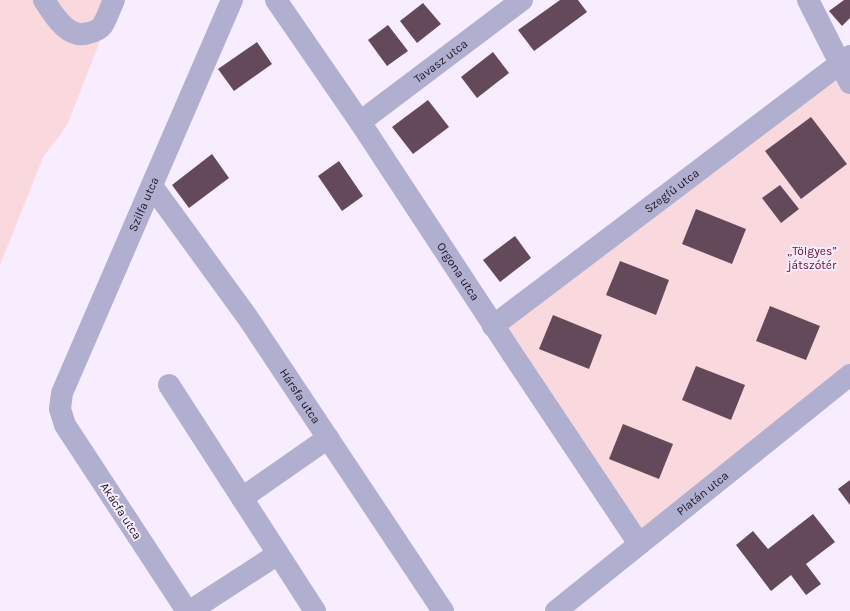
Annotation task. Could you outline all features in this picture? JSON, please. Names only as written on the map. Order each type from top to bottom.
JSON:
[{"type":"street","points":[[44,0],[67,29],[76,34],[84,34],[94,31],[102,26],[114,0]]},
{"type":"street","name":"Szilfa utca","points":[[60,409],[62,393],[232,0]]},
{"type":"street","name":"Orgona utca","points":[[276,0],[360,122],[493,326],[639,544]]},
{"type":"street","name":"Tavasz utca","points":[[360,122],[522,0]]},
{"type":"street","points":[[808,0],[845,60],[850,83]]},
{"type":"street","name":"Szegfű utca","points":[[493,326],[845,60]]},
{"type":"street","name":"Hársfa utca","points":[[152,186],[248,318],[443,611]]},
{"type":"street","name":"Platán utca","points":[[556,611],[850,375]]},
{"type":"street","points":[[169,385],[315,611]]},
{"type":"street","name":"Akácfa utca","points":[[60,409],[65,425],[187,611]]},
{"type":"street","points":[[242,498],[328,438]]},
{"type":"street","points":[[190,611],[278,554]]},
{"type":"green space","points":[[0,0],[116,0],[68,123],[44,155],[0,265]]},
{"type":"green space","name":"„Tölgyes” játszótér","points":[[850,56],[850,375],[639,544],[493,326]]},
{"type":"building","points":[[560,0],[578,0],[587,12],[534,51],[518,30]]},
{"type":"building","points":[[844,0],[850,0],[850,18],[842,26],[829,11]]},
{"type":"building","points":[[423,3],[441,24],[417,43],[400,21]]},
{"type":"building","points":[[388,25],[408,51],[387,66],[368,40]]},
{"type":"building","points":[[257,42],[272,64],[234,91],[218,69]]},
{"type":"building","points":[[493,52],[509,73],[477,98],[461,77]]},
{"type":"building","points":[[428,100],[449,127],[413,154],[392,127]]},
{"type":"building","points":[[811,117],[847,164],[801,199],[765,151]]},
{"type":"building","points":[[212,154],[229,178],[189,208],[172,185]]},
{"type":"building","points":[[339,161],[363,196],[342,211],[318,176]]},
{"type":"building","points":[[780,185],[799,209],[781,223],[762,198]]},
{"type":"building","points":[[696,209],[746,229],[732,264],[682,244]]},
{"type":"building","points":[[515,236],[531,258],[500,282],[483,260]]},
{"type":"building","points":[[620,261],[669,280],[656,315],[606,295]]},
{"type":"building","points":[[770,306],[820,326],[806,360],[756,341]]},
{"type":"building","points":[[553,315],[602,335],[589,369],[539,349]]},
{"type":"building","points":[[696,366],[745,385],[731,420],[682,400]]},
{"type":"building","points":[[623,424],[673,444],[659,479],[609,459]]},
{"type":"building","points":[[850,480],[850,505],[838,489]]},
{"type":"building","points":[[813,514],[835,542],[806,564],[821,584],[806,595],[791,575],[771,591],[736,545],[753,531],[768,549]]}]
